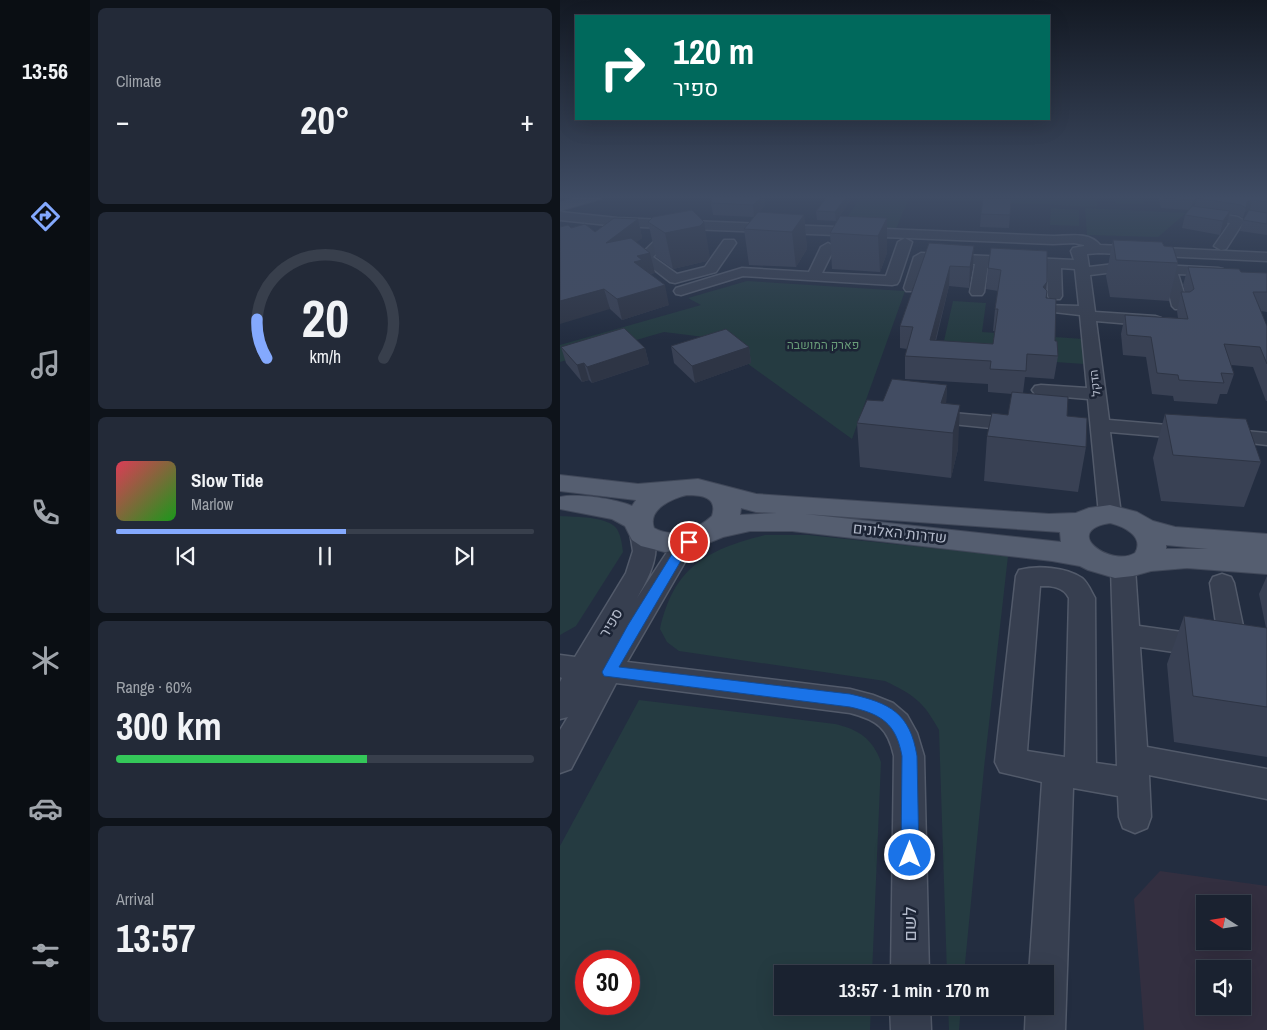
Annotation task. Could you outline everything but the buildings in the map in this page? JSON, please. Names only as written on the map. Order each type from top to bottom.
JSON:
[{"type":"main road","points":[[560,483],[638,492],[701,487],[721,495],[727,502],[728,511],[724,520],[716,529],[704,537],[689,542],[661,543],[650,539],[641,527],[626,514],[604,507],[560,502]]},
{"type":"main road","points":[[641,527],[640,514],[645,506],[653,499],[674,489]]},
{"type":"main road","name":"שדרות האלונים","points":[[721,495],[756,503],[1049,523],[1079,522]]},
{"type":"main road","points":[[1267,544],[1174,537],[1144,528],[1134,522],[1110,514],[1088,517],[1079,522],[1074,530],[1073,538],[1076,547],[1084,556],[1102,565],[1134,565],[1187,558],[1267,564]]},
{"type":"main road","name":"שדרות האלונים","points":[[716,529],[750,522],[792,522],[1022,547],[1084,556]]},
{"type":"main road","points":[[1134,565],[1152,553],[1151,536],[1144,528]]},
{"type":"street","points":[[659,244],[645,258],[676,278],[712,269],[728,244]]},
{"type":"street","points":[[681,291],[742,272],[892,282],[904,244]]},
{"type":"street","points":[[941,244],[1079,252],[1267,257]]},
{"type":"street","points":[[1018,244],[1079,252],[1221,246],[1267,248]]},
{"type":"street","points":[[813,277],[828,247]]},
{"type":"street","points":[[911,288],[921,257],[1054,264],[1079,252]]},
{"type":"street","points":[[1079,252],[1108,270],[1123,267],[1234,273]]},
{"type":"street","name":"הדקל","points":[[1079,252],[1097,394],[1094,429],[1110,514]]},
{"type":"street","points":[[977,292],[982,260]]},
{"type":"street","points":[[1054,264],[1052,302],[1087,314],[1166,322]]},
{"type":"street","points":[[712,269],[725,277]]},
{"type":"street","points":[[1170,269],[1180,306]]},
{"type":"street","points":[[1041,390],[1097,394]]},
{"type":"street","points":[[908,415],[1033,426]]},
{"type":"street","points":[[1094,429],[1267,439]]},
{"type":"street","name":"ספיר","points":[[560,707],[638,574],[644,551],[641,527]]},
{"type":"street","name":"ספיר","points":[[560,759],[584,669],[632,628],[681,549],[689,542]]},
{"type":"street","points":[[1134,565],[1126,634],[1135,817]]},
{"type":"street","points":[[1045,1030],[1069,772],[1082,598],[1080,589],[1062,579],[1028,576],[1011,762],[1069,772],[1133,771],[1267,784]]},
{"type":"street","points":[[1126,634],[1234,650],[1222,583]]},
{"type":"street","name":"לשם","points":[[584,669],[868,704],[882,710],[898,723],[907,740],[909,756],[910,965]]},
{"type":"street","points":[[910,1015],[910,1030]]},
{"type":"shaded area","points":[[1160,871],[1267,886],[1267,1030],[1144,1030],[1134,899]]},
{"type":"green space","name":"פארק המושבה","points":[[747,281],[905,291],[852,439],[712,338],[664,332],[560,362],[560,345],[701,305],[688,298]]},
{"type":"green space","points":[[953,301],[986,303],[982,332],[1083,339],[1084,364],[941,354]]},
{"type":"green space","points":[[560,516],[599,519],[613,525],[619,534],[623,552],[576,626],[560,635]]},
{"type":"green space","points":[[765,535],[808,535],[1008,556],[984,768],[965,965],[947,965],[939,730],[923,705],[911,695],[885,681],[679,651],[667,642],[660,629],[674,590],[684,576],[696,564],[710,555],[744,541]]},
{"type":"green space","points":[[639,700],[835,724],[858,732],[869,741],[881,762],[872,965],[774,965],[774,1015],[871,1015],[870,1030],[560,1030],[560,846]]},
{"type":"green space","points":[[948,1015],[960,1015],[959,1030],[949,1030]]},
{"type":"route","points":[[689,542],[681,549],[632,628],[609,672],[850,701],[868,704],[882,710],[898,723],[907,740],[909,756],[910,855]]}]
